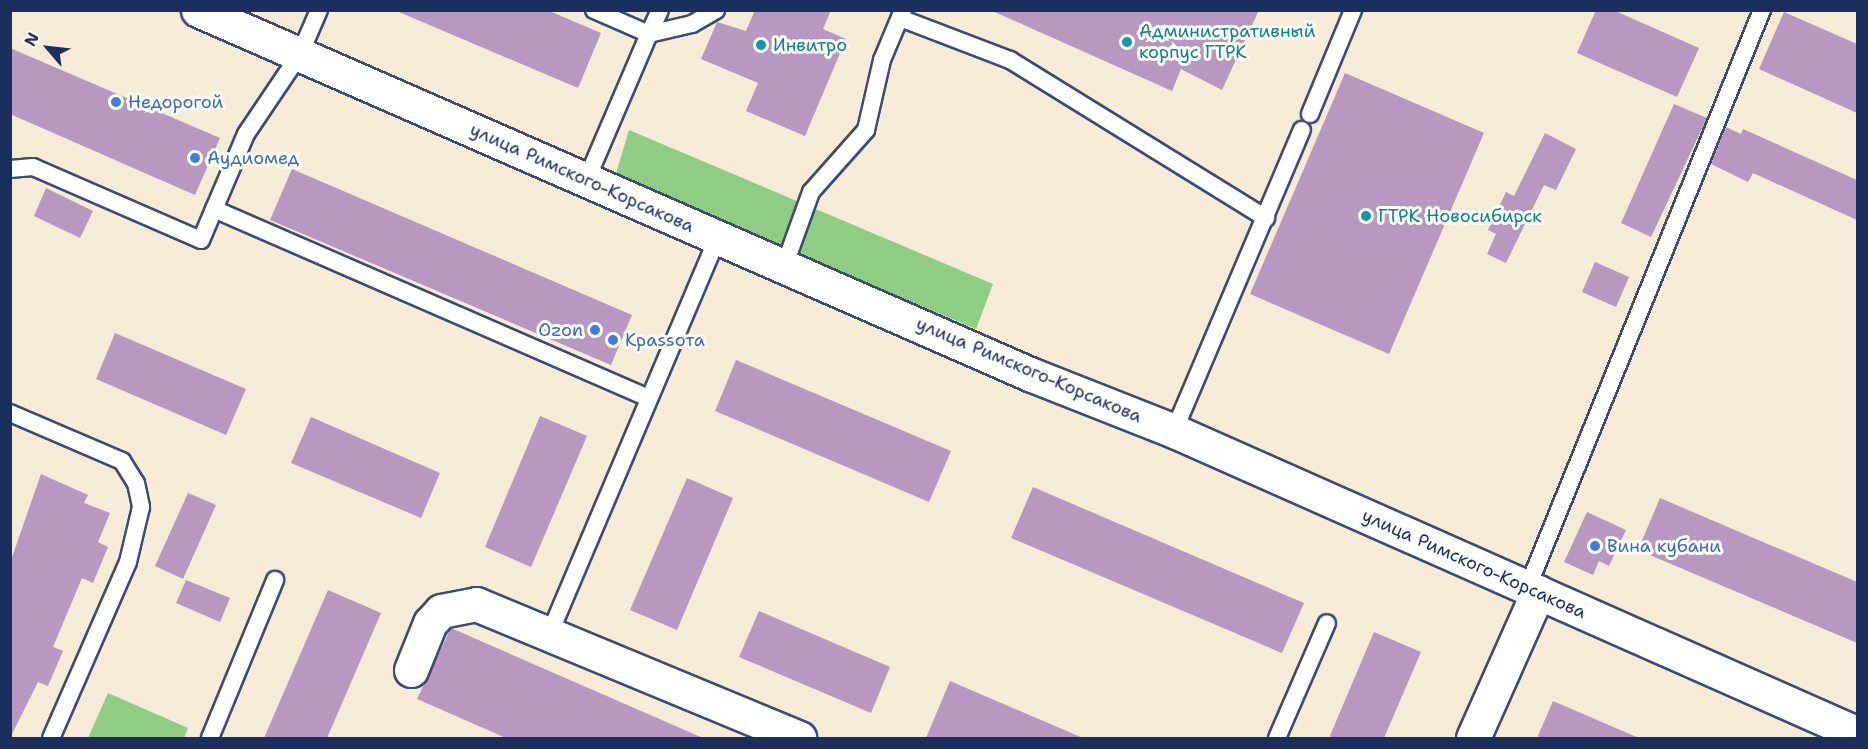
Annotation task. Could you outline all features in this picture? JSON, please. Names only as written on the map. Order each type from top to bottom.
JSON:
[{"type":"street","name":"улица Римского-Корсакова","points":[[198,10],[586,181],[1174,431],[1857,734]]},
{"type":"street","points":[[1473,738],[1532,591]]},
{"type":"street","points":[[411,670],[430,622],[456,606],[476,604],[549,635],[752,730],[799,738]]},
{"type":"lane","points":[[10,169],[33,166],[201,240],[246,134],[300,54],[318,10]]},
{"type":"lane","points":[[594,10],[649,34],[692,24],[716,10]]},
{"type":"lane","points":[[586,181],[660,10]]},
{"type":"lane","points":[[1310,114],[1353,10]]},
{"type":"lane","points":[[1532,591],[1762,10]]},
{"type":"lane","points":[[785,264],[811,192],[866,130],[882,60],[901,14],[1010,60],[1266,218]]},
{"type":"lane","points":[[1174,431],[1302,130]]},
{"type":"lane","points":[[214,209],[648,398]]},
{"type":"lane","points":[[549,635],[718,237]]},
{"type":"lane","points":[[10,413],[122,461],[136,483],[141,507],[128,562],[51,738]]},
{"type":"lane","points":[[210,738],[275,580]]},
{"type":"lane","points":[[1277,738],[1327,623]]},
{"type":"green space","points":[[629,130],[993,284],[976,329],[615,177]]},
{"type":"green space","points":[[108,693],[188,728],[184,738],[88,738]]},
{"type":"building","points":[[394,10],[547,10],[601,33],[578,88]]},
{"type":"building","name":"Инвитро","points":[[755,10],[831,10],[823,29],[846,39],[805,136],[746,111],[758,83],[701,59],[717,22],[746,31]]},
{"type":"building","name":"Административный корпус ГТРК","points":[[990,10],[1259,10],[1222,90],[1181,69],[1172,91]]},
{"type":"building","points":[[1596,10],[1613,10],[1699,48],[1677,97],[1577,53]]},
{"type":"building","points":[[1784,12],[1857,44],[1857,113],[1759,69]]},
{"type":"building","points":[[10,48],[220,138],[195,195],[10,114]]},
{"type":"building","name":"ГТРК Новосибирск","points":[[1345,73],[1484,133],[1389,354],[1250,294]]},
{"type":"building","points":[[1674,104],[1707,118],[1651,237],[1621,223]]},
{"type":"building","points":[[1726,127],[1741,134],[1743,129],[1857,180],[1857,220],[1753,173],[1748,182],[1711,164]]},
{"type":"building","points":[[1545,133],[1576,149],[1556,190],[1544,185],[1506,263],[1487,254],[1496,234],[1488,230],[1506,192],[1514,196]]},
{"type":"building","points":[[292,169],[632,315],[611,365],[270,220]]},
{"type":"building","points":[[46,188],[93,211],[80,238],[34,216]]},
{"type":"building","points":[[1595,262],[1629,277],[1616,307],[1582,292]]},
{"type":"building","points":[[115,333],[246,389],[226,435],[96,379]]},
{"type":"building","points":[[736,360],[951,451],[929,502],[715,411]]},
{"type":"building","points":[[540,416],[587,436],[531,567],[485,547]]},
{"type":"building","points":[[311,417],[440,473],[421,518],[291,463]]},
{"type":"building","points":[[41,474],[88,495],[84,503],[110,513],[98,542],[108,547],[93,583],[82,578],[53,647],[63,651],[48,686],[38,682],[10,738],[10,563]]},
{"type":"building","points":[[687,478],[733,498],[677,630],[630,610]]},
{"type":"building","points":[[1033,487],[1304,603],[1282,653],[1011,538]]},
{"type":"building","points":[[188,493],[216,505],[183,579],[155,566]]},
{"type":"building","points":[[1660,498],[1857,582],[1857,643],[1638,550]]},
{"type":"building","name":"Вина кубани","points":[[1587,512],[1626,530],[1609,566],[1599,561],[1593,575],[1564,562]]},
{"type":"building","points":[[186,580],[230,598],[220,622],[176,603]]},
{"type":"building","points":[[328,590],[381,613],[327,738],[264,738]]},
{"type":"building","points":[[759,611],[890,667],[871,713],[739,657]]},
{"type":"building","points":[[451,628],[703,738],[506,738],[417,699]]},
{"type":"building","points":[[1374,632],[1421,652],[1384,738],[1329,738]]},
{"type":"building","points":[[950,681],[1083,738],[926,738]]},
{"type":"building","points":[[1553,701],[1639,738],[1537,738]]},
{"type":"place","name":"Административный корпус ГТРК","points":[[1127,42]]},
{"type":"place","name":"Инвитро","points":[[761,45]]},
{"type":"place","name":"Недорогой","points":[[116,102]]},
{"type":"place","name":"Аудиомед","points":[[195,158]]},
{"type":"place","name":"ГТРК Новосибирск","points":[[1366,216]]},
{"type":"place","name":"Ozon","points":[[595,330]]},
{"type":"place","name":"Краssота","points":[[613,340]]},
{"type":"place","name":"Вина кубани","points":[[1595,546]]}]
